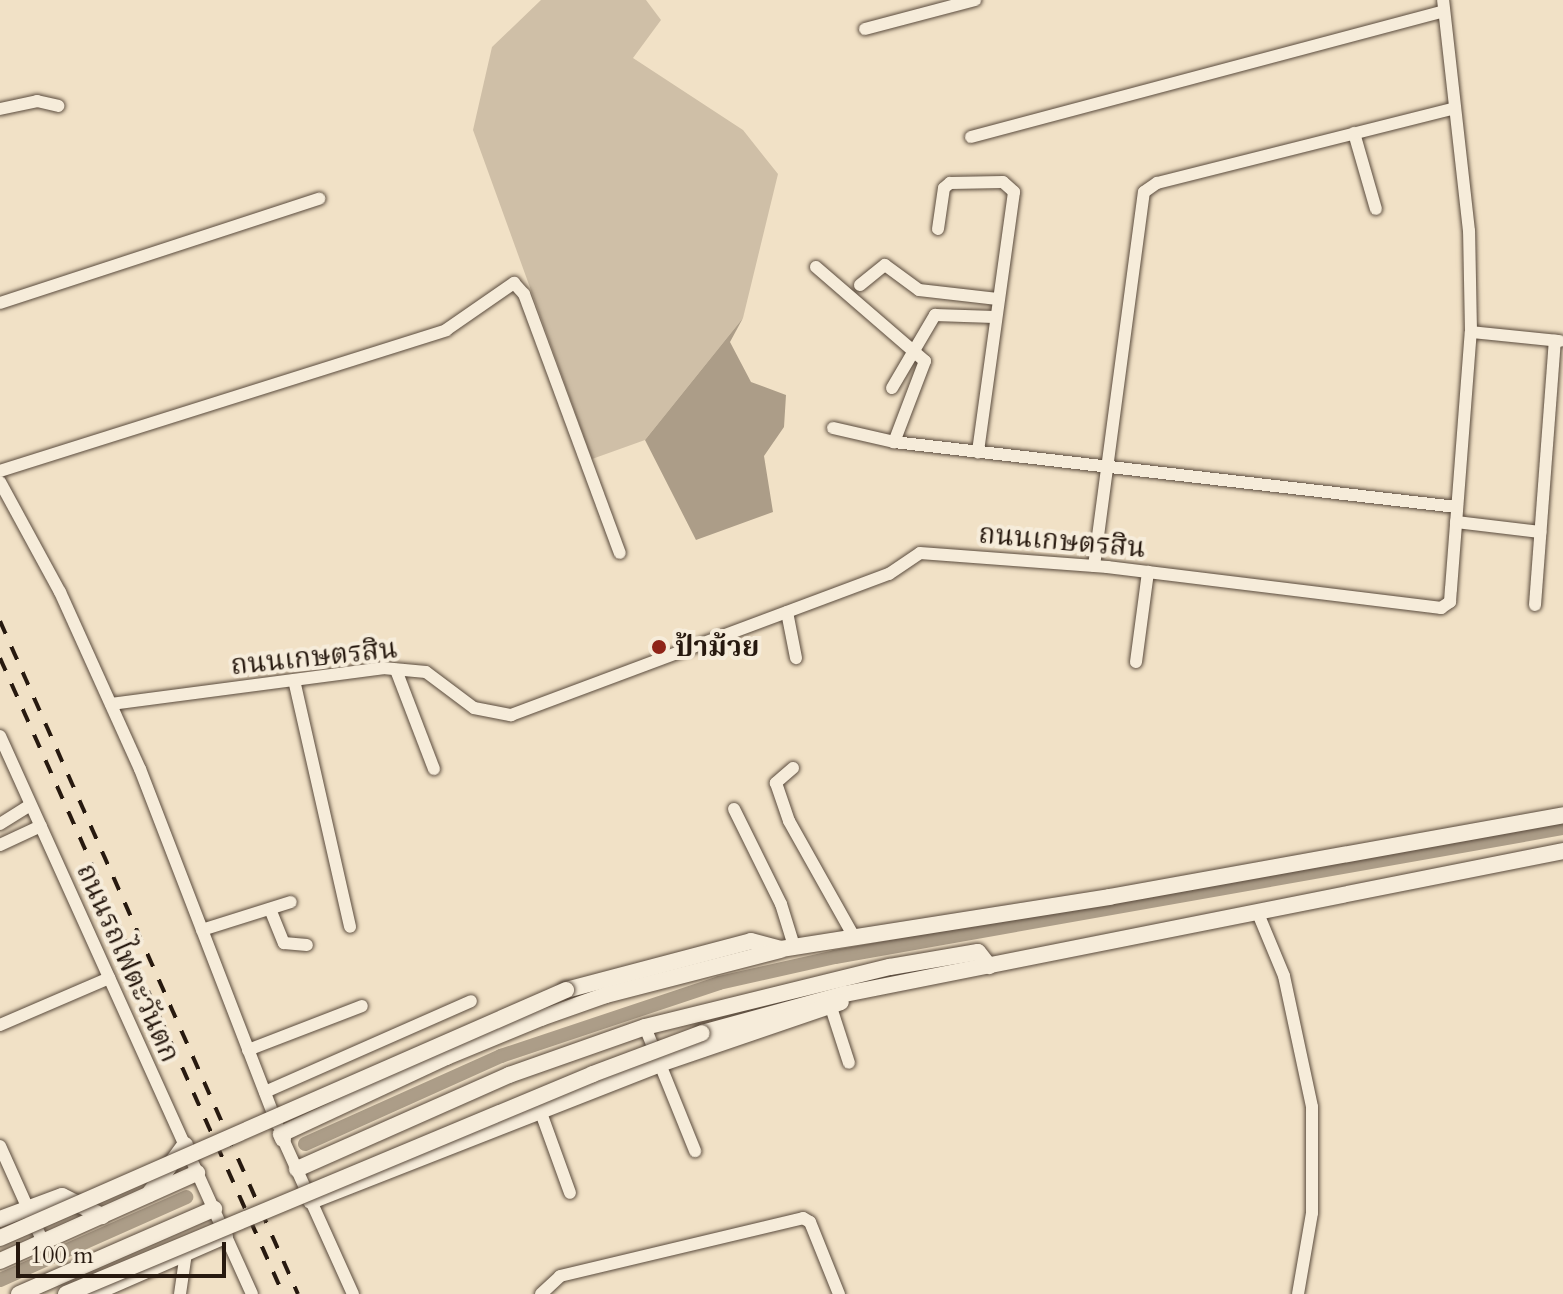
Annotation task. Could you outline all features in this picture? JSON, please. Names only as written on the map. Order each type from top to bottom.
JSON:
[{"type":"street","points":[[865,29],[975,0]]},
{"type":"street","points":[[971,137],[1444,6]]},
{"type":"street","name":"ถนนเกษตรสิน","points":[[111,704],[396,670],[426,672],[474,708],[511,715],[889,574],[920,553],[1094,566],[1441,608],[1450,602],[1471,332],[1469,231],[1452,109],[1444,6]]},
{"type":"street","points":[[0,109],[37,101],[58,106]]},
{"type":"street","points":[[1094,566],[1144,192],[1157,183],[1452,109]]},
{"type":"street","points":[[1354,133],[1376,209]]},
{"type":"street","points":[[938,229],[946,185],[994,181],[1011,188],[1015,201],[994,317],[978,453]]},
{"type":"street","points":[[0,303],[319,199]]},
{"type":"street","points":[[860,285],[885,265],[919,290],[997,299]]},
{"type":"street","points":[[816,267],[925,361],[894,442]]},
{"type":"street","points":[[0,471],[446,330],[514,283],[524,294],[620,553]]},
{"type":"street","points":[[892,388],[939,313],[994,317]]},
{"type":"street","points":[[1471,332],[1559,341],[1535,605]]},
{"type":"street","points":[[833,428],[894,442],[978,453],[1457,507]]},
{"type":"street","points":[[0,482],[111,704],[282,1136],[353,1294]]},
{"type":"street","points":[[1456,522],[1540,532]]},
{"type":"street","points":[[1136,662],[1148,572]]},
{"type":"street","points":[[787,612],[796,658]]},
{"type":"street","points":[[396,670],[434,769]]},
{"type":"street","points":[[294,680],[350,927]]},
{"type":"street","name":"ถนนรถไฟตะวันตก","points":[[0,736],[252,1294]]},
{"type":"street","points":[[793,768],[777,778],[785,808],[801,846],[845,913],[854,937]]},
{"type":"street","points":[[0,824],[31,805]]},
{"type":"street","points":[[734,809],[781,904],[788,948]]},
{"type":"street","points":[[282,1136],[541,1018],[606,995],[788,948],[1563,815]]},
{"type":"street","points":[[0,845],[41,826]]},
{"type":"street","points":[[311,1201],[540,1110],[855,992],[1563,851]]},
{"type":"street","points":[[202,930],[291,902]]},
{"type":"street","points":[[270,909],[284,943],[307,945]]},
{"type":"street","points":[[1257,911],[1284,976],[1312,1107],[1312,1213],[1298,1294]]},
{"type":"street","points":[[0,1238],[566,990],[751,941],[788,948]]},
{"type":"street","points":[[297,1169],[509,1075],[645,1027],[773,992],[919,962],[978,952],[989,966]]},
{"type":"street","points":[[0,1025],[109,978]]},
{"type":"street","points":[[265,1092],[471,1001]]},
{"type":"street","points":[[66,1294],[578,1080],[702,1033],[829,1002]]},
{"type":"street","points":[[829,1002],[849,1063]]},
{"type":"street","points":[[248,1050],[362,1006]]},
{"type":"street","points":[[645,1027],[695,1151]]},
{"type":"street","points":[[540,1110],[570,1193]]},
{"type":"street","points":[[148,1196],[185,1145]]},
{"type":"street","points":[[0,1146],[43,1242]]},
{"type":"street","points":[[0,1261],[197,1173]]},
{"type":"street","points":[[0,1219],[62,1196],[102,1216]]},
{"type":"street","points":[[19,1294],[49,1288],[214,1209]]},
{"type":"street","points":[[541,1294],[545,1285],[560,1276],[803,1218],[810,1222],[839,1294]]},
{"type":"street","points":[[180,1294],[190,1251],[181,1223]]},
{"type":"street","points":[[92,1294],[226,1235]]},
{"type":"shaded area","points":[[541,0],[646,0],[661,20],[633,58],[743,130],[778,174],[743,318],[645,440],[592,459],[473,130],[492,47]]},
{"type":"shaded area","points":[[743,318],[730,342],[751,382],[786,395],[784,427],[764,456],[773,512],[696,540],[645,440]]},
{"type":"waterway","points":[[305,1144],[501,1056],[719,983],[835,957],[1563,828]]},
{"type":"waterway","points":[[0,1280],[186,1197]]},
{"type":"railway","points":[[0,621],[298,1294]]},
{"type":"railway","points":[[0,658],[283,1294]]},
{"type":"place","name":"ป้าม้วย","points":[[659,647]]}]
